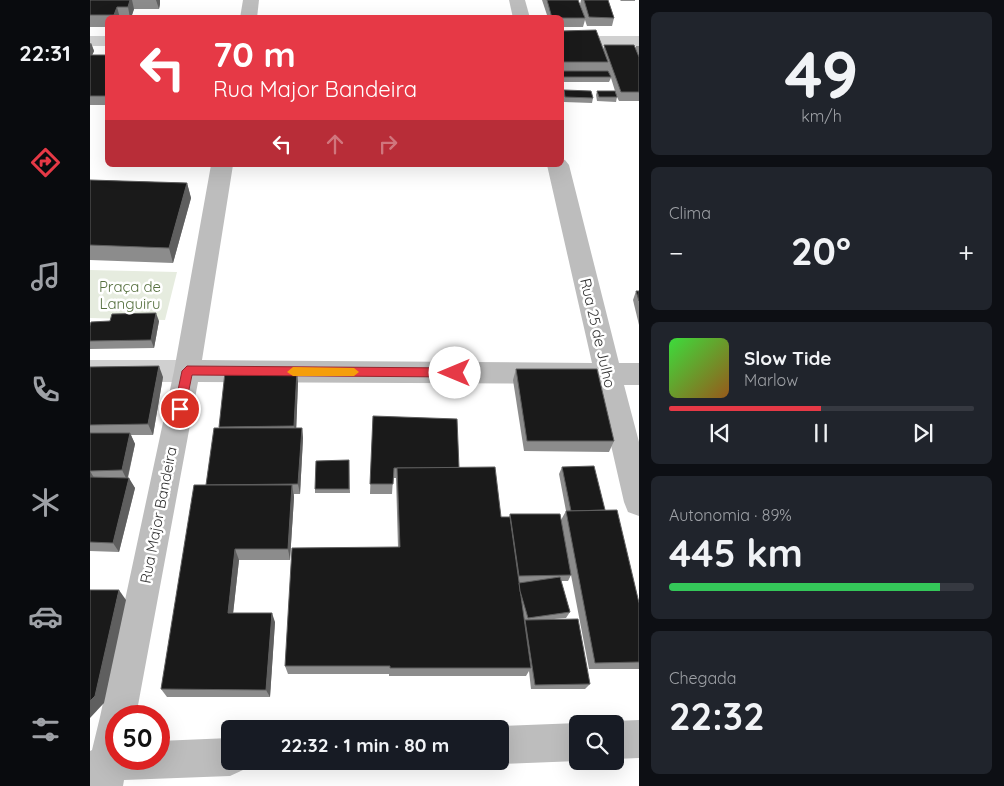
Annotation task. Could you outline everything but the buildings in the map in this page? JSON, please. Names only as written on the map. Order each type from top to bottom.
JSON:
[{"type":"main road","points":[[248,15],[251,0]]},
{"type":"main road","points":[[517,0],[521,15]]},
{"type":"main road","name":"Rua Major Bandeira","points":[[120,705],[187,371],[222,167]]},
{"type":"main road","name":"Rua 25 de Julho","points":[[558,167],[639,502]]},
{"type":"main road","points":[[187,371],[639,374]]},
{"type":"main road","points":[[624,740],[639,739]]},
{"type":"main road","points":[[509,745],[569,742]]},
{"type":"main road","points":[[105,760],[101,773],[221,758]]},
{"type":"street","points":[[90,41],[105,41]]},
{"type":"street","points":[[564,41],[639,41]]},
{"type":"street","points":[[90,371],[187,371]]},
{"type":"green space","name":"Praça de Languiru","points":[[90,270],[177,272],[165,320],[90,318]]},
{"type":"slow traffic","points":[[293,372],[354,372]]},
{"type":"route","points":[[180,409],[187,371],[455,373]]}]
